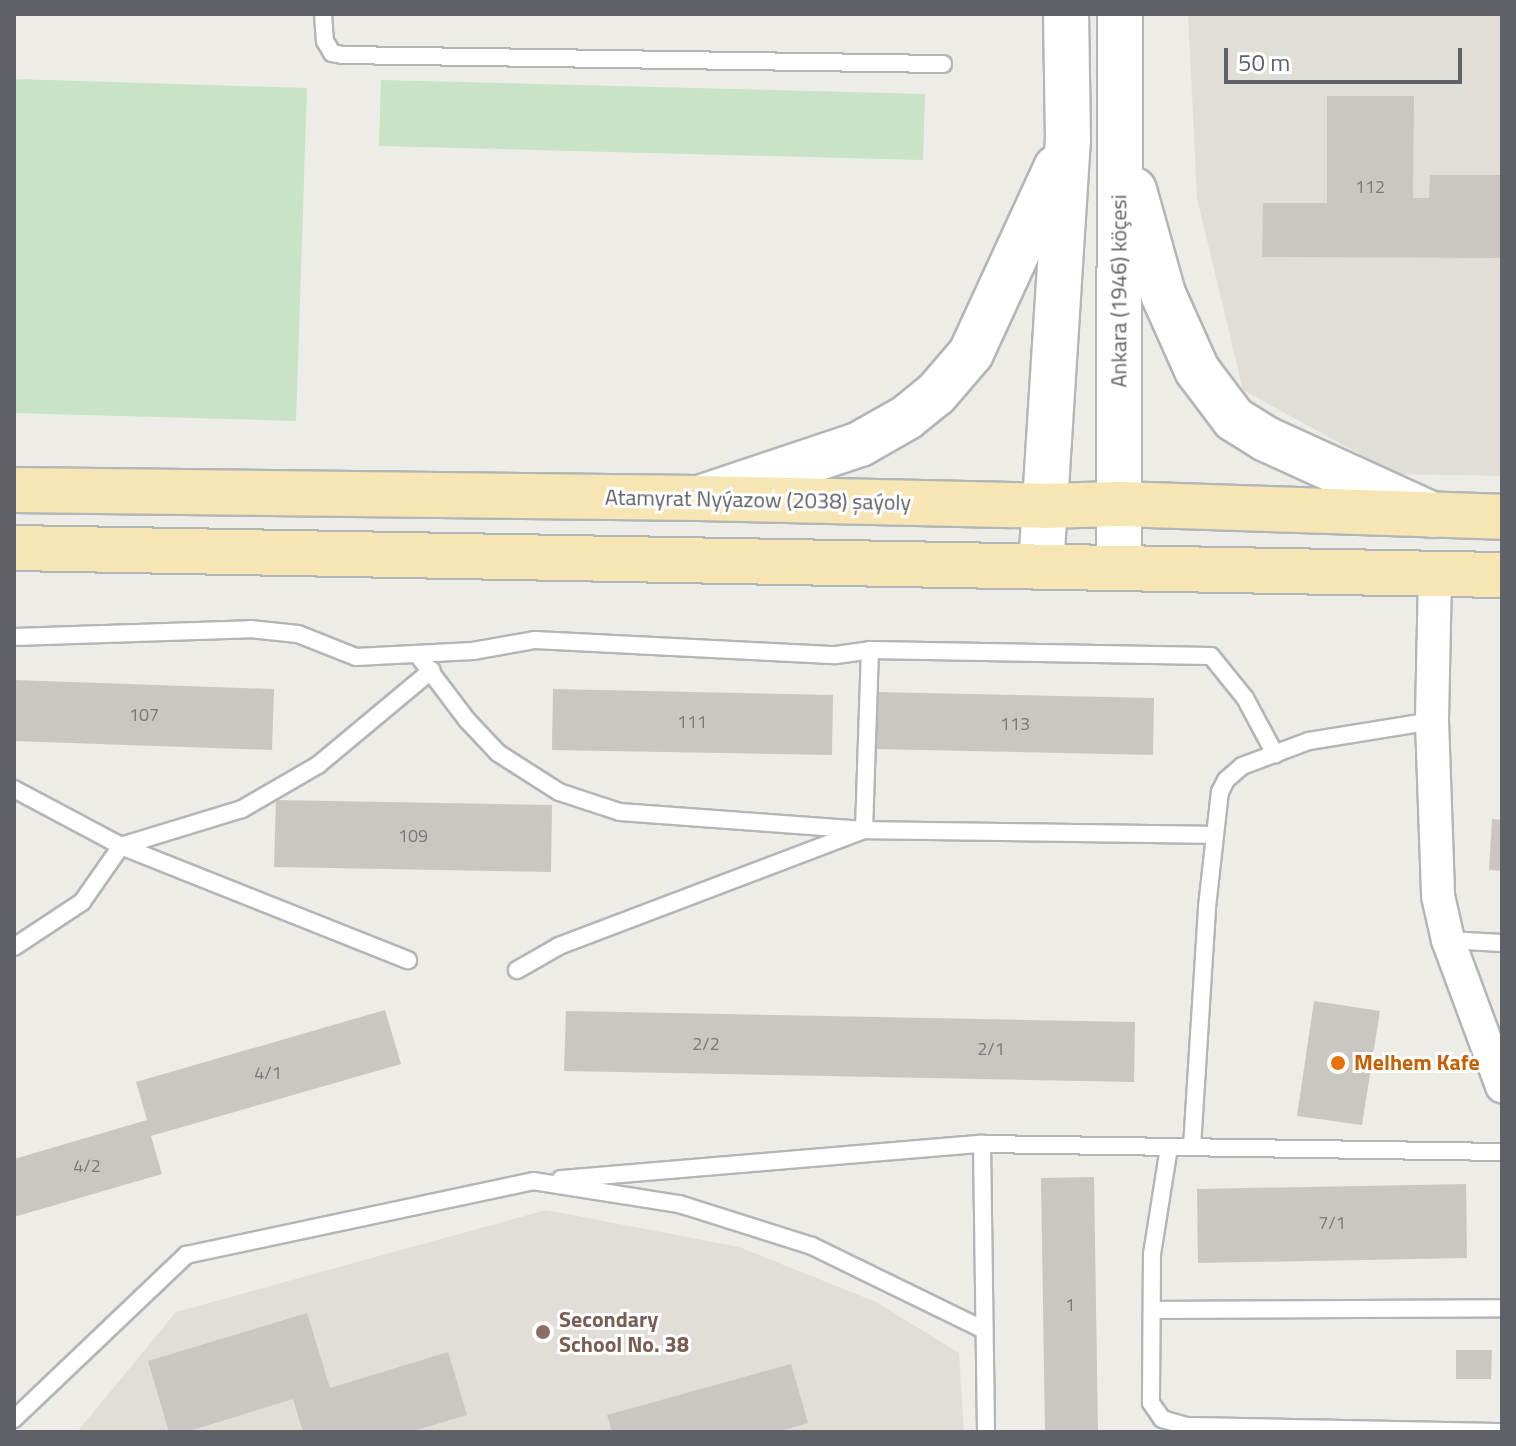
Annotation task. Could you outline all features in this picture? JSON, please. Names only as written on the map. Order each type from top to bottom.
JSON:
[{"type":"main road","points":[[1041,567],[1068,140],[1066,14]]},
{"type":"main road","name":"Ankara (1946) köçesi","points":[[1119,568],[1120,14]]},
{"type":"main road","points":[[699,498],[860,444],[906,418],[936,394],[971,353],[1068,140]]},
{"type":"main road","points":[[1120,140],[1163,294],[1197,370],[1234,419],[1266,439],[1433,515]]},
{"type":"main road","name":"Atamyrat Nyýazow (2038) şaýoly","points":[[14,490],[699,498],[1044,506],[1118,504],[1502,517]]},
{"type":"main road","points":[[14,548],[1502,575]]},
{"type":"street","points":[[1435,575],[1432,721],[1438,896],[1448,940],[1502,1086]]},
{"type":"lane","points":[[323,14],[325,41],[332,53],[342,55],[943,64]]},
{"type":"lane","points":[[14,637],[250,629],[298,634],[356,657],[473,651],[535,640],[836,655],[870,650],[1211,656],[1245,698],[1275,754]]},
{"type":"lane","points":[[864,830],[870,650]]},
{"type":"lane","points":[[417,654],[467,720],[498,753],[559,792],[620,812],[864,830],[1215,835]]},
{"type":"lane","points":[[14,947],[82,902],[121,846],[242,809],[318,765],[432,670]]},
{"type":"lane","points":[[1192,1147],[1207,907],[1220,792],[1226,780],[1242,766],[1309,741],[1432,721]]},
{"type":"lane","points":[[14,789],[121,846],[408,960]]},
{"type":"lane","points":[[517,970],[559,946],[864,830]]},
{"type":"lane","points":[[1448,940],[1502,943]]},
{"type":"lane","points":[[15,1416],[186,1255],[533,1181],[982,1144],[1502,1152]]},
{"type":"lane","points":[[982,1144],[986,1432]]},
{"type":"lane","points":[[1169,1147],[1152,1254],[1151,1403],[1156,1413],[1168,1422],[1229,1428],[1502,1432]]},
{"type":"lane","points":[[533,1181],[679,1204],[812,1246],[984,1330]]},
{"type":"lane","points":[[1153,1310],[1502,1308]]},
{"type":"shaded area","points":[[1188,14],[1502,14],[1502,476],[1396,474],[1243,390],[1197,198]]},
{"type":"shaded area","name":"Secondary School No. 38","points":[[546,1210],[739,1247],[876,1302],[959,1353],[964,1432],[77,1432],[176,1312]]},
{"type":"green space","points":[[14,79],[307,88],[296,421],[14,413]]},
{"type":"green space","points":[[381,80],[925,94],[923,160],[379,146]]},
{"type":"building","points":[[1327,96],[1414,96],[1413,198],[1429,198],[1430,175],[1502,175],[1502,258],[1262,257],[1263,203],[1327,203]]},
{"type":"building","points":[[14,680],[274,689],[272,750],[14,741]]},
{"type":"building","points":[[553,689],[833,695],[832,755],[552,750]]},
{"type":"building","points":[[876,692],[1154,698],[1153,755],[875,749]]},
{"type":"building","points":[[276,800],[552,805],[551,872],[274,867]]},
{"type":"building","points":[[1492,819],[1502,820],[1502,871],[1489,870]]},
{"type":"building","name":"Melhem Kafe","points":[[1314,1001],[1380,1011],[1362,1125],[1297,1116]]},
{"type":"building","points":[[385,1010],[401,1064],[151,1136],[162,1174],[14,1217],[14,1159],[147,1120],[136,1082]]},
{"type":"building","points":[[566,1011],[1135,1022],[1134,1082],[564,1071]]},
{"type":"building","points":[[1094,1177],[1098,1432],[1045,1432],[1041,1178]]},
{"type":"building","points":[[1466,1184],[1467,1258],[1198,1263],[1197,1189]]},
{"type":"building","points":[[307,1313],[330,1388],[448,1352],[467,1415],[410,1432],[303,1432],[293,1399],[186,1432],[169,1432],[148,1361]]},
{"type":"building","points":[[1456,1350],[1492,1350],[1491,1379],[1456,1379]]},
{"type":"building","points":[[791,1364],[808,1423],[777,1432],[612,1432],[607,1415]]},
{"type":"place","name":"Melhem Kafe","points":[[1338,1063]]},
{"type":"place","name":"Secondary School No. 38","points":[[543,1332]]}]
